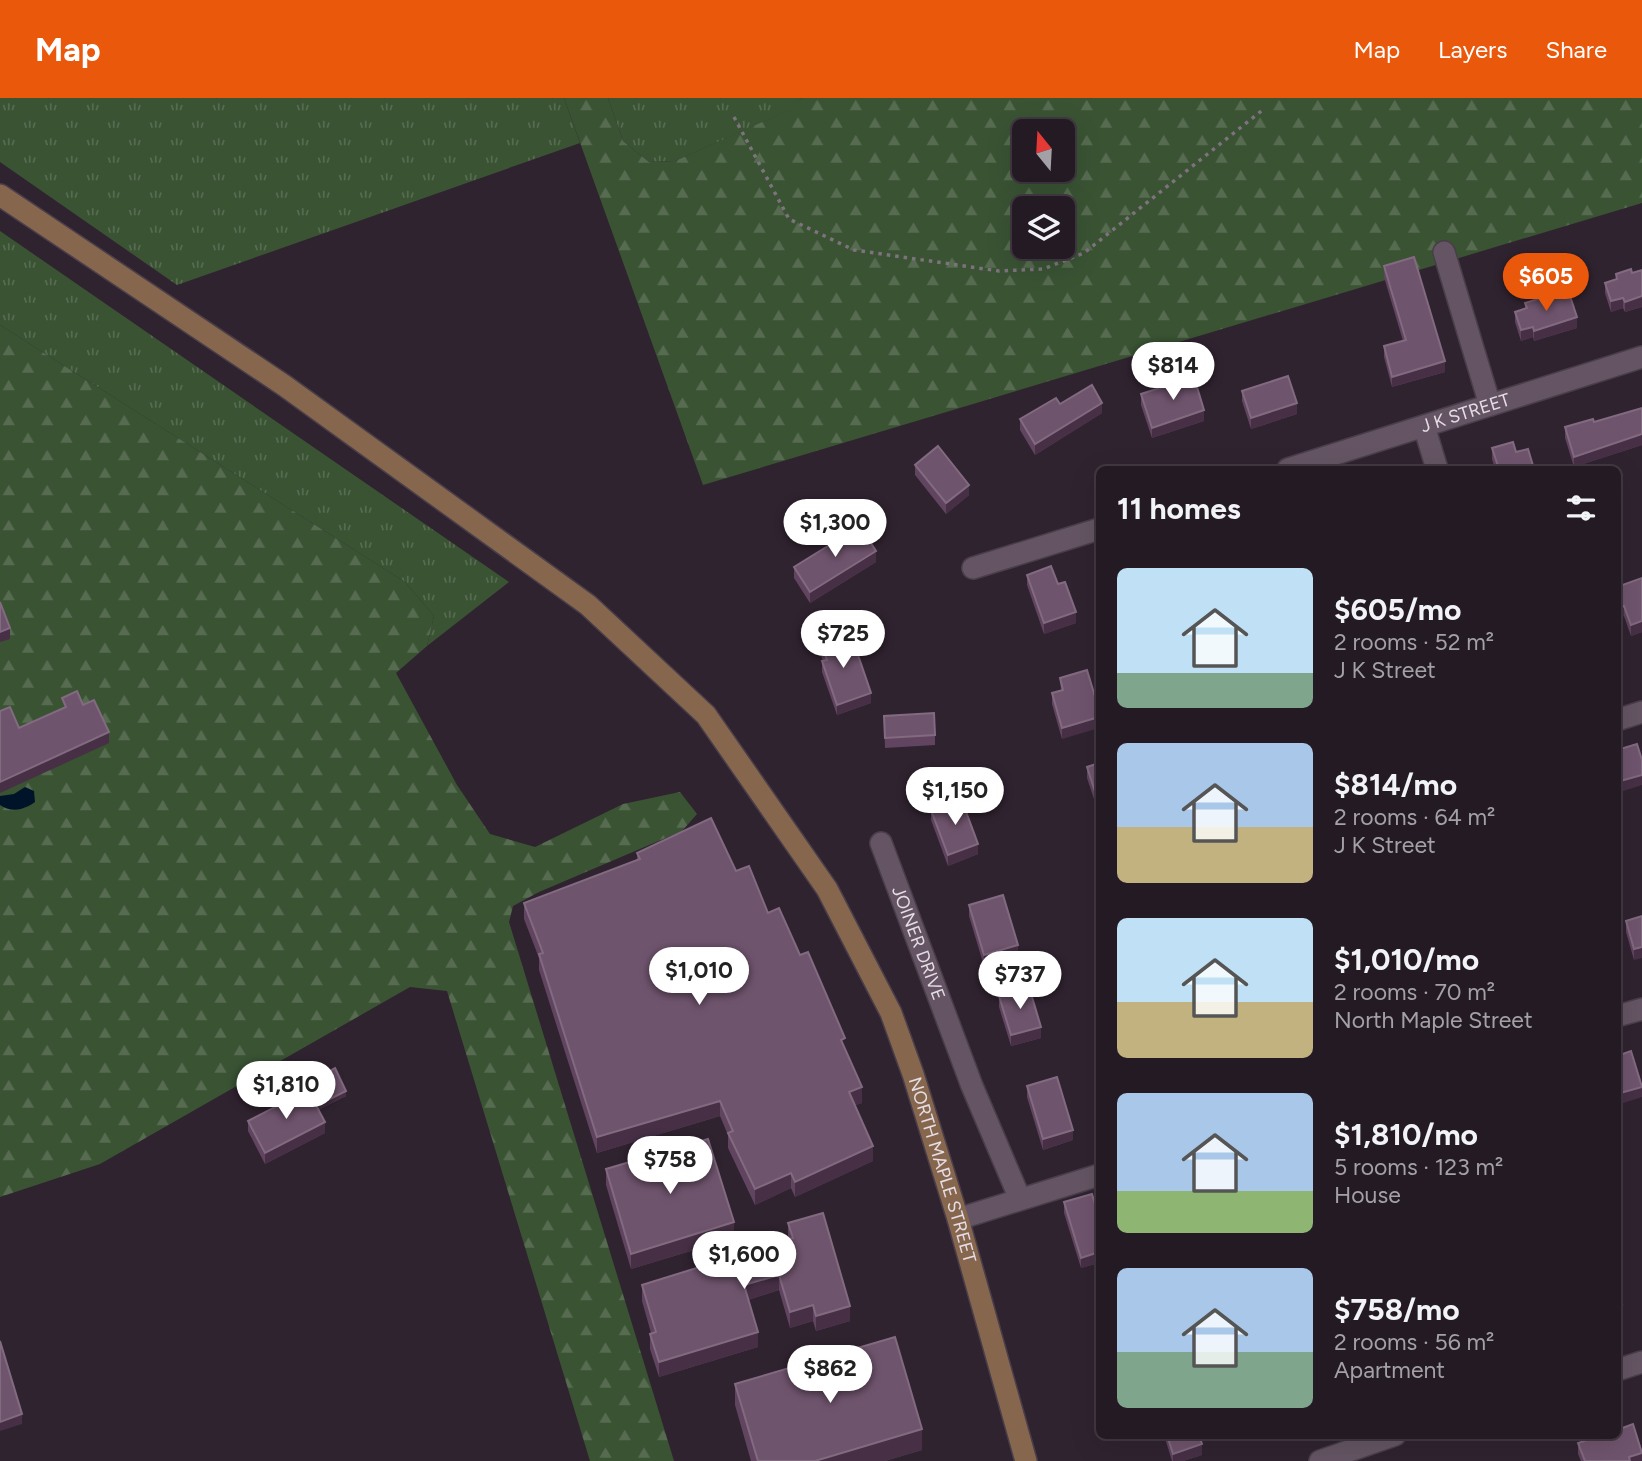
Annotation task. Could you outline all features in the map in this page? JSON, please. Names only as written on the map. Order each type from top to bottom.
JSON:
[{"type":"main road","name":"NORTH MAPLE STREET","points":[[0,195],[285,386],[588,605],[706,715],[827,889],[891,1013],[958,1219],[1026,1461]]},
{"type":"street","points":[[1444,252],[1490,405]]},
{"type":"street","name":"J K STREET","points":[[1297,466],[1642,358]]},
{"type":"street","points":[[1424,426],[1436,466]]},
{"type":"street","points":[[973,568],[1096,530]]},
{"type":"street","points":[[1621,719],[1642,712]]},
{"type":"street","name":"JOINER DRIVE","points":[[881,843],[972,1086],[1020,1199]]},
{"type":"street","points":[[1621,1015],[1642,1009]]},
{"type":"street","points":[[958,1219],[1096,1176]]},
{"type":"street","points":[[1621,1369],[1642,1362]]},
{"type":"street","points":[[1320,1461],[1382,1439]]},
{"type":"path","points":[[734,117],[789,219],[854,250],[999,271],[1043,269],[1084,253],[1265,108]]},
{"type":"green space","points":[[0,98],[564,98],[580,143],[177,285],[0,162]]},
{"type":"green space","points":[[564,98],[608,98],[623,141],[649,162],[675,161],[794,108],[801,98],[1642,98],[1642,203],[703,485]]},
{"type":"green space","points":[[608,98],[801,98],[795,108],[675,161],[649,162],[623,141]]},
{"type":"green space","points":[[0,231],[509,582],[427,646],[434,616],[405,582],[0,325]]},
{"type":"green space","points":[[0,325],[405,582],[434,616],[427,646],[396,673],[457,785],[490,834],[535,847],[623,804],[680,792],[697,814],[682,831],[539,892],[513,906],[509,922],[674,1461],[590,1461],[447,991],[410,987],[100,1164],[0,1197]]},
{"type":"water","points":[[25,787],[34,791],[35,802],[18,810],[0,805],[0,796],[14,794]]},
{"type":"building","points":[[1414,257],[1445,361],[1392,377],[1384,346],[1406,340],[1384,266]]},
{"type":"building","points":[[1631,269],[1632,273],[1642,270],[1642,296],[1625,302],[1623,298],[1611,301],[1605,283],[1617,279],[1616,274]]},
{"type":"building","points":[[1569,293],[1577,317],[1534,331],[1533,327],[1521,330],[1515,312],[1527,308],[1525,303],[1541,298],[1542,302]]},
{"type":"building","points":[[1288,376],[1297,403],[1251,418],[1242,391]]},
{"type":"building","points":[[1194,377],[1204,410],[1152,428],[1141,394]]},
{"type":"building","points":[[1092,385],[1102,403],[1035,444],[1020,419],[1056,398],[1060,404]]},
{"type":"building","points":[[1642,408],[1642,434],[1574,457],[1565,427]]},
{"type":"building","points":[[1513,442],[1516,452],[1528,449],[1533,466],[1498,466],[1492,448]]},
{"type":"building","points":[[938,446],[969,485],[946,503],[915,465]]},
{"type":"building","points":[[860,526],[876,551],[810,592],[794,567]]},
{"type":"building","points":[[1051,566],[1058,584],[1065,582],[1076,612],[1044,623],[1027,575]]},
{"type":"building","points":[[1642,578],[1642,621],[1631,625],[1624,606],[1621,607],[1621,586]]},
{"type":"building","points":[[0,602],[10,628],[0,632]]},
{"type":"building","points":[[841,631],[850,655],[857,652],[871,693],[837,705],[822,661],[827,660],[819,638]]},
{"type":"building","points":[[1087,670],[1096,700],[1096,718],[1062,728],[1052,693],[1063,690],[1060,678]]},
{"type":"building","points":[[77,691],[83,705],[94,700],[109,732],[0,782],[0,711],[10,707],[19,728],[66,707],[62,698]]},
{"type":"building","points":[[934,713],[935,735],[885,738],[884,716]]},
{"type":"building","points":[[1637,744],[1642,760],[1642,775],[1621,781],[1621,749]]},
{"type":"building","points":[[1096,764],[1096,795],[1087,767]]},
{"type":"building","points":[[961,798],[978,844],[948,855],[931,810]]},
{"type":"building","points":[[711,818],[736,871],[749,866],[768,913],[779,908],[800,955],[808,952],[845,1038],[841,1040],[862,1087],[849,1092],[873,1146],[795,1182],[791,1173],[755,1189],[728,1133],[733,1131],[720,1101],[597,1137],[539,954],[543,953],[524,903],[640,859],[637,853]]},
{"type":"building","points":[[1003,895],[1018,945],[984,955],[969,905]]},
{"type":"building","points":[[1642,916],[1642,947],[1634,949],[1626,921]]},
{"type":"building","points":[[1029,987],[1041,1027],[1011,1035],[999,996]]},
{"type":"building","points":[[1631,1051],[1642,1087],[1621,1093],[1621,1055]]},
{"type":"building","points":[[335,1068],[346,1091],[316,1106],[304,1084]]},
{"type":"building","points":[[1057,1077],[1073,1130],[1043,1139],[1027,1086]]},
{"type":"building","points":[[308,1090],[325,1122],[265,1153],[248,1121]]},
{"type":"building","points":[[708,1139],[734,1222],[631,1254],[606,1169]]},
{"type":"building","points":[[1092,1194],[1096,1207],[1096,1253],[1081,1258],[1064,1202]]},
{"type":"building","points":[[823,1213],[850,1306],[816,1316],[813,1305],[790,1312],[779,1275],[744,1285],[758,1332],[659,1362],[650,1334],[656,1332],[642,1285],[793,1238],[788,1223]]},
{"type":"building","points":[[895,1337],[922,1429],[815,1461],[758,1461],[735,1384]]},
{"type":"building","points":[[0,1341],[22,1414],[0,1422]]},
{"type":"building","points":[[1633,1424],[1642,1453],[1629,1457],[1630,1461],[1585,1461],[1578,1443],[1590,1439],[1621,1439],[1621,1428]]},
{"type":"building","points":[[1168,1439],[1200,1439],[1202,1444],[1173,1454]]}]
